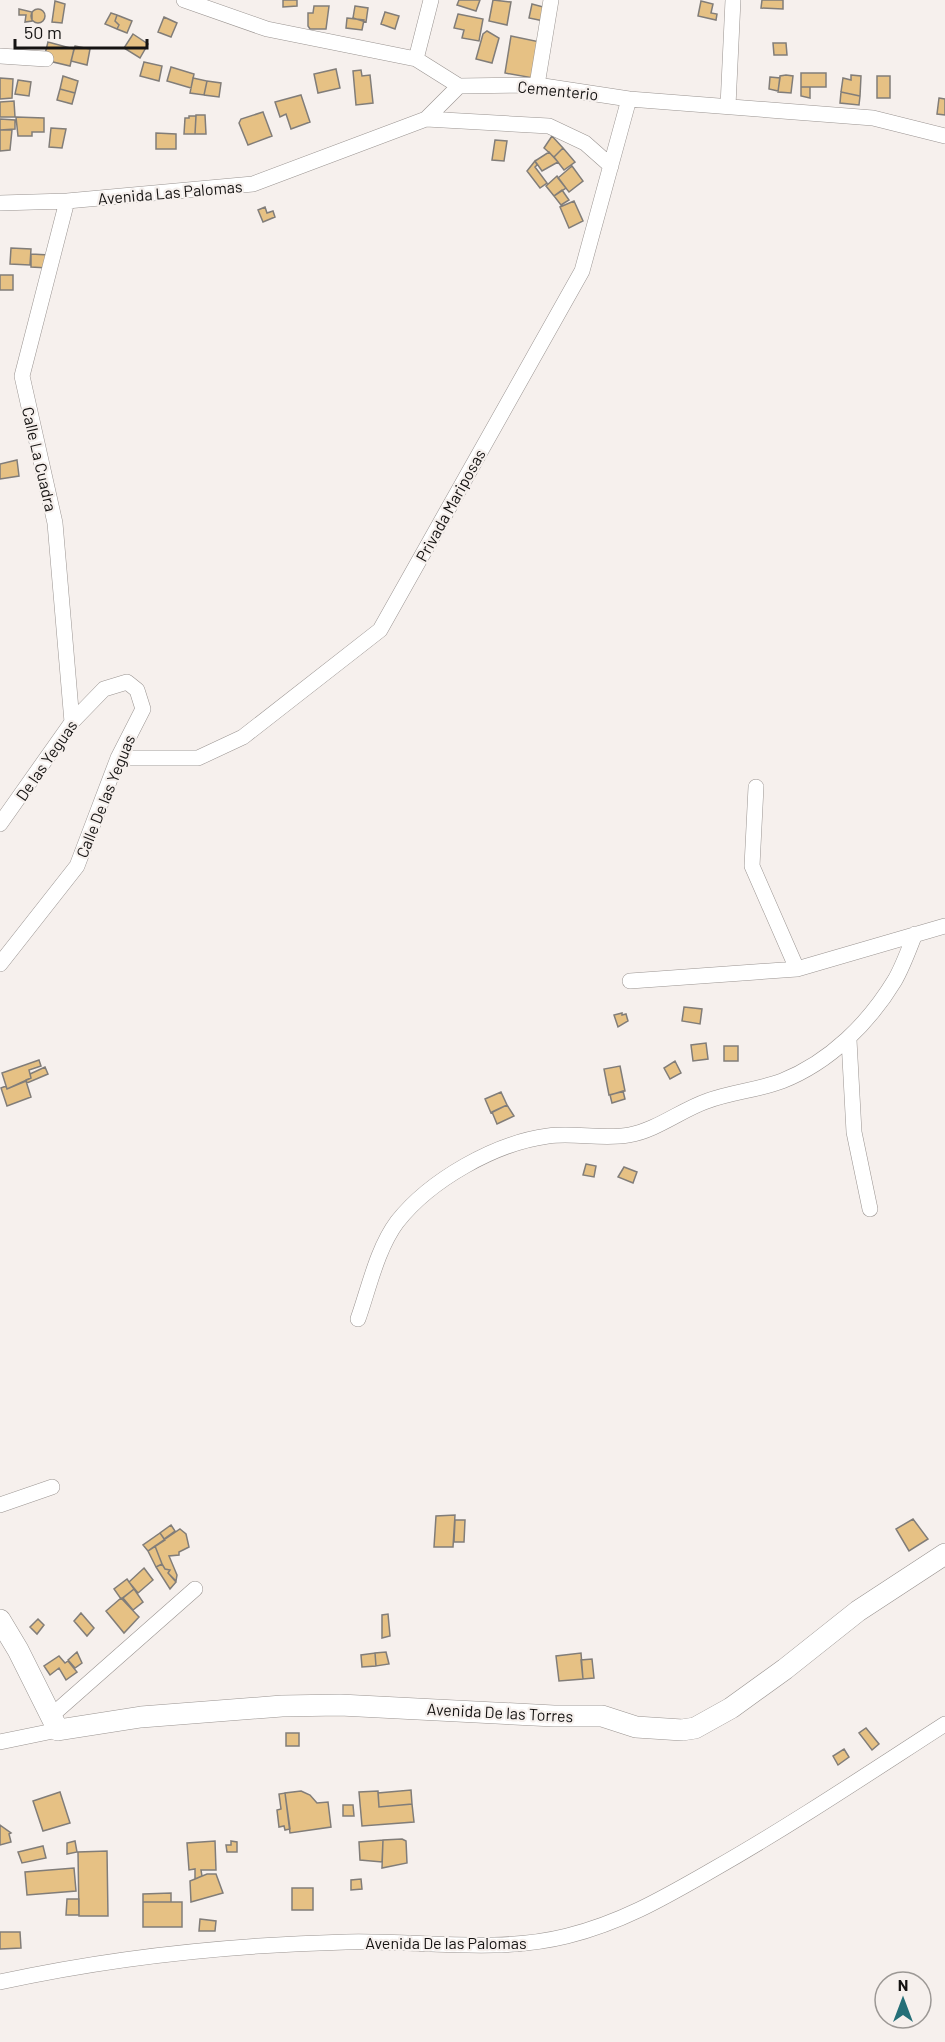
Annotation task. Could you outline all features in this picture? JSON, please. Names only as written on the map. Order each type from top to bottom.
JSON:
[{"type":"street","points":[[184,0],[267,29],[416,59],[459,86]]},
{"type":"street","points":[[416,59],[431,0]]},
{"type":"street","points":[[537,85],[551,0]]},
{"type":"street","points":[[728,105],[733,0]]},
{"type":"street","points":[[0,56],[46,59]]},
{"type":"street","name":"Cementerio","points":[[459,86],[537,85],[629,99],[873,118],[945,136]]},
{"type":"street","name":"Avenida Las Palomas","points":[[0,203],[67,201],[253,184],[426,119],[459,86]]},
{"type":"street","name":"Privada Mariposas","points":[[118,758],[198,758],[243,737],[380,630],[582,271],[629,99]]},
{"type":"street","points":[[426,119],[549,126],[585,143],[611,166]]},
{"type":"street","name":"Calle La Cuadra","points":[[67,201],[22,376],[55,523],[72,722]]},
{"type":"street","name":"Calle De las Yeguas","points":[[0,964],[77,866],[118,758],[143,709],[136,690],[127,682]]},
{"type":"street","name":"De las Yeguas","points":[[0,824],[72,722],[104,689],[127,682]]},
{"type":"street","points":[[756,787],[753,866],[797,969]]},
{"type":"street","points":[[630,981],[797,969],[945,926]]},
{"type":"street","points":[[358,1319],[385,1244],[397,1223],[418,1201],[481,1156],[549,1135],[610,1137],[644,1132],[710,1099],[782,1081],[810,1067],[849,1040],[895,980],[915,934]]},
{"type":"street","points":[[849,1040],[854,1132],[870,1209]]},
{"type":"street","points":[[0,1505],[52,1487]]},
{"type":"street","name":"Avenida De las Torres","points":[[0,1742],[54,1723],[282,1706],[340,1705],[554,1716],[602,1716],[636,1727],[682,1730],[695,1728],[730,1708],[785,1669],[858,1611],[945,1554]]},
{"type":"street","points":[[0,1620],[54,1723],[195,1589]]},
{"type":"street","name":"Avenida De las Palomas","points":[[0,1982],[144,1955],[348,1942],[527,1943],[566,1936],[635,1914],[758,1844],[945,1724]]},
{"type":"building","points":[[283,0],[297,0],[297,6],[283,7]]},
{"type":"building","points":[[459,0],[480,0],[476,11],[457,5]]},
{"type":"building","points":[[493,0],[511,2],[507,25],[489,21]]},
{"type":"building","points":[[762,0],[783,0],[783,9],[761,8]]},
{"type":"building","points":[[55,1],[65,4],[62,23],[52,22]]},
{"type":"building","points":[[701,1],[713,4],[711,13],[717,14],[716,20],[698,16]]},
{"type":"building","points":[[532,4],[547,8],[544,21],[529,18]]},
{"type":"building","points":[[314,6],[329,6],[326,29],[310,29],[308,26],[308,13],[313,13]]},
{"type":"building","points":[[355,6],[368,8],[366,22],[353,18]]},
{"type":"building","points":[[19,9],[32,12],[32,21],[25,22],[26,15],[19,15]]},
{"type":"building","points":[[38,9],[43,11],[45,16],[43,21],[38,23],[33,21],[31,16],[33,11]]},
{"type":"building","points":[[385,12],[399,16],[395,29],[381,24]]},
{"type":"building","points":[[111,13],[117,15],[115,21],[119,25],[117,29],[105,24]]},
{"type":"building","points":[[458,14],[483,19],[479,41],[462,38],[464,30],[454,28]]},
{"type":"building","points":[[117,15],[132,21],[127,33],[117,29],[119,25],[115,21]]},
{"type":"building","points":[[164,17],[177,23],[171,37],[158,32]]},
{"type":"building","points":[[347,18],[364,20],[362,30],[346,28]]},
{"type":"building","points":[[487,31],[499,38],[492,63],[476,59],[483,34]]},
{"type":"building","points":[[133,34],[148,44],[140,58],[124,48]]},
{"type":"building","points":[[511,36],[540,42],[533,78],[505,73]]},
{"type":"building","points":[[48,42],[74,49],[70,66],[49,61],[45,54]]},
{"type":"building","points":[[773,43],[786,43],[787,55],[774,55]]},
{"type":"building","points":[[75,46],[90,49],[87,65],[71,61]]},
{"type":"building","points":[[144,62],[162,66],[159,81],[140,76]]},
{"type":"building","points":[[171,67],[194,74],[191,88],[167,81]]},
{"type":"building","points":[[336,69],[340,88],[318,93],[314,74]]},
{"type":"building","points":[[361,70],[362,76],[370,75],[373,103],[356,105],[353,71]]},
{"type":"building","points":[[801,73],[826,73],[826,87],[801,87]]},
{"type":"building","points":[[851,75],[861,76],[860,96],[841,92],[843,78],[851,80]]},
{"type":"building","points":[[63,76],[78,81],[75,93],[60,89]]},
{"type":"building","points":[[780,76],[793,76],[791,93],[778,92]]},
{"type":"building","points":[[877,76],[890,76],[890,98],[877,98]]},
{"type":"building","points":[[770,77],[780,78],[778,91],[769,89]]},
{"type":"building","points":[[0,78],[13,79],[12,98],[0,99]]},
{"type":"building","points":[[193,78],[207,81],[204,95],[190,93]]},
{"type":"building","points":[[18,80],[31,82],[29,96],[15,94]]},
{"type":"building","points":[[207,81],[221,83],[219,97],[204,95]]},
{"type":"building","points":[[801,87],[810,87],[810,98],[801,96]]},
{"type":"building","points":[[60,89],[75,93],[72,104],[57,100]]},
{"type":"building","points":[[841,92],[860,96],[859,105],[840,103]]},
{"type":"building","points":[[301,95],[310,122],[291,129],[286,114],[280,117],[275,102]]},
{"type":"building","points":[[939,98],[945,99],[945,115],[937,114]]},
{"type":"building","points":[[14,101],[15,117],[0,117],[0,102]]},
{"type":"building","points":[[263,112],[272,136],[248,145],[239,123],[241,119]]},
{"type":"building","points":[[196,115],[205,115],[206,134],[195,134]]},
{"type":"building","points":[[196,116],[195,134],[184,134],[185,118]]},
{"type":"building","points":[[16,117],[44,118],[44,132],[32,132],[32,136],[18,136]]},
{"type":"building","points":[[0,119],[15,120],[15,129],[0,130]]},
{"type":"building","points":[[51,128],[66,129],[62,148],[49,147]]},
{"type":"building","points":[[0,130],[12,130],[10,150],[0,151]]},
{"type":"building","points":[[156,133],[176,134],[176,149],[156,149]]},
{"type":"building","points":[[552,136],[563,148],[554,157],[544,148]]},
{"type":"building","points":[[495,140],[507,141],[504,161],[492,160]]},
{"type":"building","points":[[563,148],[575,162],[564,170],[554,157]]},
{"type":"building","points":[[549,152],[558,162],[542,171],[535,161]]},
{"type":"building","points":[[535,161],[537,165],[535,167],[547,183],[540,188],[527,171]]},
{"type":"building","points":[[572,166],[583,181],[569,192],[558,178]]},
{"type":"building","points":[[557,176],[566,188],[554,196],[546,186]]},
{"type":"building","points":[[562,190],[569,200],[561,205],[554,196]]},
{"type":"building","points":[[574,201],[583,221],[569,228],[560,207]]},
{"type":"building","points":[[265,207],[267,213],[273,211],[275,217],[263,222],[258,210]]},
{"type":"building","points":[[11,248],[31,249],[30,265],[10,264]]},
{"type":"building","points":[[31,254],[49,255],[48,268],[31,267]]},
{"type":"building","points":[[0,275],[13,275],[13,290],[0,290]]},
{"type":"building","points":[[17,460],[19,476],[0,479],[0,464]]},
{"type":"building","points":[[684,1007],[702,1009],[700,1024],[682,1021]]},
{"type":"building","points":[[622,1013],[622,1015],[626,1014],[628,1021],[618,1027],[614,1015]]},
{"type":"building","points":[[706,1043],[708,1059],[693,1061],[691,1045]]},
{"type":"building","points":[[724,1046],[738,1046],[738,1061],[724,1061]]},
{"type":"building","points":[[39,1060],[41,1066],[29,1070],[31,1078],[7,1089],[2,1073]]},
{"type":"building","points":[[675,1061],[681,1073],[670,1079],[664,1068]]},
{"type":"building","points":[[620,1066],[625,1091],[609,1095],[604,1069]]},
{"type":"building","points":[[45,1067],[48,1074],[27,1083],[26,1080],[31,1078],[30,1074]]},
{"type":"building","points":[[26,1081],[31,1097],[7,1106],[1,1088],[6,1086],[7,1089]]},
{"type":"building","points":[[623,1091],[625,1099],[612,1103],[610,1095]]},
{"type":"building","points":[[501,1092],[507,1105],[491,1113],[485,1099]]},
{"type":"building","points":[[507,1105],[514,1116],[497,1124],[492,1112]]},
{"type":"building","points":[[586,1164],[596,1166],[594,1177],[583,1175]]},
{"type":"building","points":[[624,1167],[637,1172],[633,1183],[618,1177]]},
{"type":"building","points":[[455,1515],[453,1547],[434,1547],[436,1516]]},
{"type":"building","points":[[913,1519],[928,1539],[909,1551],[896,1529]]},
{"type":"building","points":[[455,1520],[465,1520],[464,1542],[454,1542]]},
{"type":"building","points":[[171,1525],[175,1531],[164,1539],[160,1533]]},
{"type":"building","points":[[180,1529],[186,1534],[189,1547],[179,1552],[179,1555],[169,1556],[177,1575],[176,1581],[168,1573],[170,1570],[165,1569],[162,1564],[155,1546]]},
{"type":"building","points":[[160,1533],[165,1540],[148,1551],[143,1545]]},
{"type":"building","points":[[155,1546],[162,1564],[156,1567],[148,1551]]},
{"type":"building","points":[[162,1564],[165,1569],[170,1570],[168,1573],[176,1582],[170,1589],[156,1567]]},
{"type":"building","points":[[144,1568],[153,1580],[138,1593],[129,1582]]},
{"type":"building","points":[[127,1579],[134,1589],[121,1599],[114,1589]]},
{"type":"building","points":[[134,1589],[143,1602],[133,1610],[123,1598]]},
{"type":"building","points":[[121,1598],[139,1617],[124,1633],[106,1611]]},
{"type":"building","points":[[81,1613],[94,1628],[87,1636],[74,1621]]},
{"type":"building","points":[[388,1614],[390,1636],[382,1638],[382,1615]]},
{"type":"building","points":[[38,1619],[44,1625],[37,1634],[30,1627]]},
{"type":"building","points":[[77,1652],[82,1663],[75,1668],[68,1660]]},
{"type":"building","points":[[386,1652],[389,1664],[376,1666],[375,1653]]},
{"type":"building","points":[[375,1653],[376,1666],[362,1667],[361,1655]]},
{"type":"building","points":[[581,1653],[583,1679],[559,1681],[556,1656]]},
{"type":"building","points":[[59,1656],[65,1663],[68,1661],[77,1672],[66,1680],[59,1668],[50,1675],[44,1666]]},
{"type":"building","points":[[592,1659],[594,1678],[583,1679],[581,1660]]},
{"type":"building","points":[[866,1728],[879,1744],[872,1750],[859,1733]]},
{"type":"building","points":[[286,1733],[299,1733],[299,1746],[286,1746]]},
{"type":"building","points":[[844,1749],[849,1757],[838,1765],[833,1756]]},
{"type":"building","points":[[411,1790],[412,1804],[379,1807],[378,1793]]},
{"type":"building","points":[[301,1791],[310,1795],[317,1803],[328,1802],[331,1827],[290,1833],[285,1793]]},
{"type":"building","points":[[378,1791],[379,1807],[412,1804],[414,1822],[362,1826],[359,1792]]},
{"type":"building","points":[[60,1792],[70,1823],[43,1831],[33,1801]]},
{"type":"building","points":[[285,1793],[290,1829],[285,1830],[284,1826],[279,1827],[277,1810],[281,1809],[279,1794]]},
{"type":"building","points":[[343,1805],[353,1805],[354,1816],[343,1816]]},
{"type":"building","points":[[0,1825],[11,1833],[9,1834],[11,1842],[0,1845]]},
{"type":"building","points":[[402,1839],[406,1841],[407,1863],[382,1868],[383,1840]]},
{"type":"building","points":[[383,1840],[382,1862],[360,1860],[359,1842]]},
{"type":"building","points":[[75,1841],[77,1852],[67,1854],[67,1843]]},
{"type":"building","points":[[215,1841],[216,1870],[201,1870],[202,1876],[195,1879],[195,1869],[189,1870],[187,1843]]},
{"type":"building","points":[[231,1841],[237,1842],[237,1852],[227,1852],[226,1845],[231,1845]]},
{"type":"building","points":[[43,1846],[46,1858],[22,1863],[18,1852]]},
{"type":"building","points":[[107,1851],[108,1916],[79,1916],[78,1852]]},
{"type":"building","points":[[74,1868],[76,1891],[27,1895],[25,1872]]},
{"type":"building","points":[[207,1874],[216,1874],[223,1893],[191,1902],[190,1881]]},
{"type":"building","points":[[361,1879],[362,1889],[351,1890],[351,1880]]},
{"type":"building","points":[[292,1888],[313,1888],[313,1910],[292,1910]]},
{"type":"building","points":[[171,1893],[171,1902],[143,1902],[143,1894]]},
{"type":"building","points":[[67,1899],[79,1899],[79,1915],[66,1915]]},
{"type":"building","points":[[143,1902],[182,1902],[182,1927],[143,1927]]},
{"type":"building","points":[[200,1919],[216,1921],[215,1931],[199,1931]]},
{"type":"building","points":[[0,1932],[20,1932],[21,1948],[0,1949]]}]
